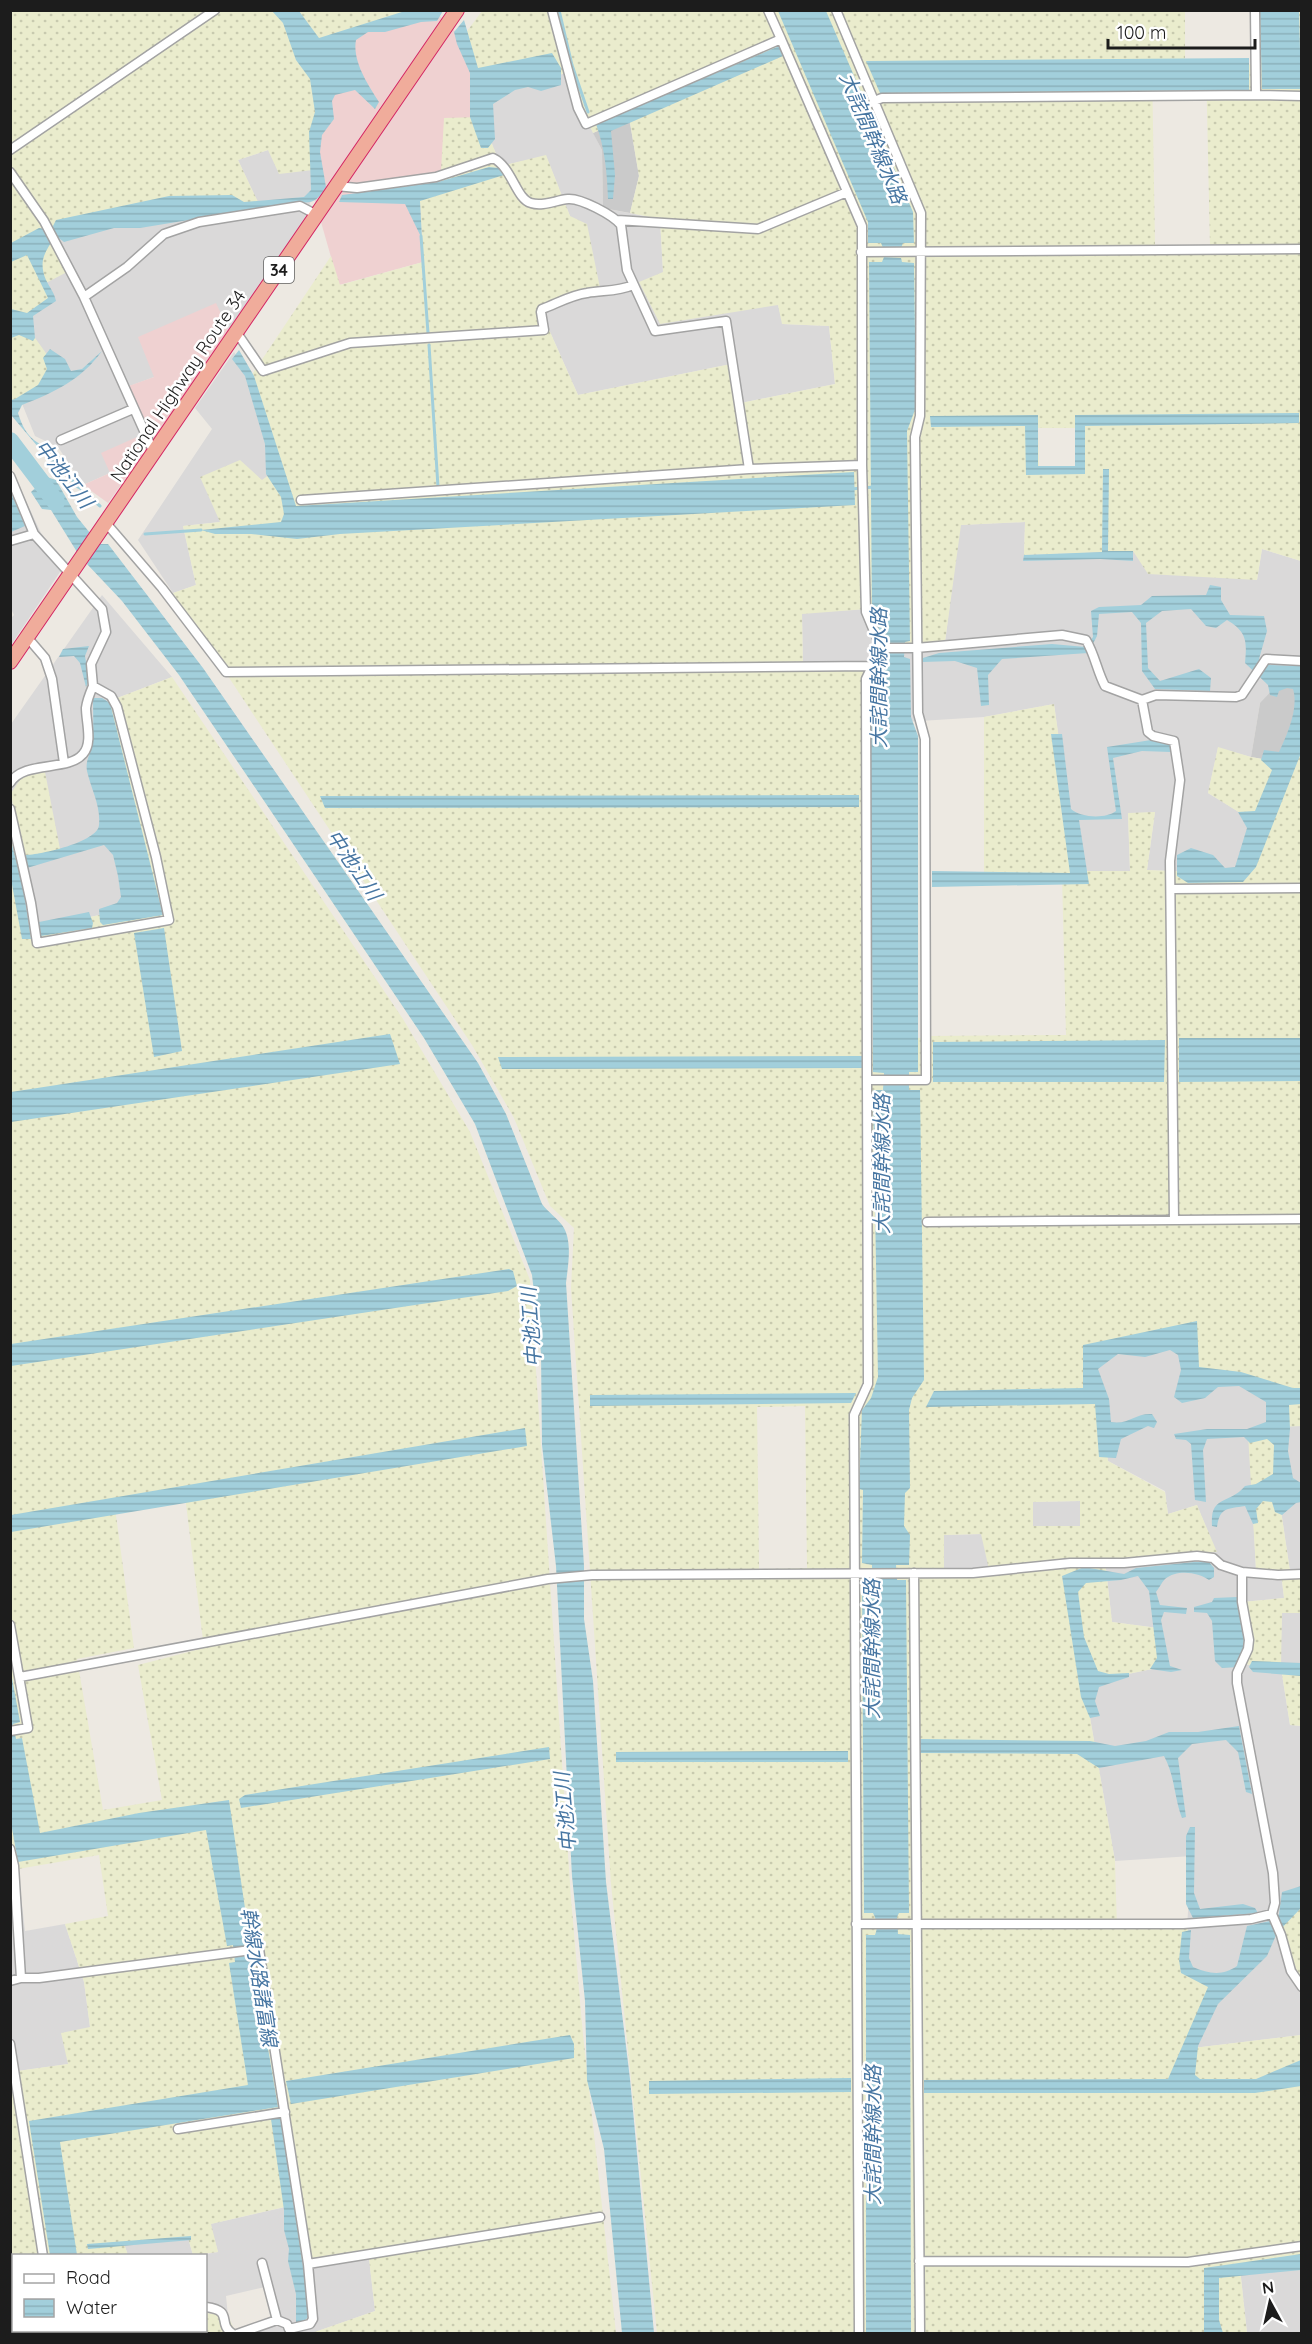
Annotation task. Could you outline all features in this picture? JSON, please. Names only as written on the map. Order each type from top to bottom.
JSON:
[{"type":"highway","name":"National Highway Route 34","points":[[10,662],[457,10]]},
{"type":"street","points":[[10,150],[215,10]]},
{"type":"street","points":[[552,10],[578,108],[586,124],[781,39]]},
{"type":"street","points":[[768,10],[862,226],[862,465],[866,612],[881,648],[866,679],[868,1384],[854,1415],[859,2334]]},
{"type":"street","points":[[836,10],[920,208],[922,252],[920,416],[915,437],[912,648],[918,713],[926,739],[926,1080],[867,1080]]},
{"type":"street","points":[[1255,10],[1256,95]]},
{"type":"street","points":[[874,101],[882,98],[1302,96]]},
{"type":"street","points":[[336,186],[357,188],[436,177],[493,158],[502,162],[524,199],[531,203],[554,203],[568,199],[584,202],[617,220],[758,229],[847,192]]},
{"type":"street","points":[[10,172],[56,242],[84,297],[154,453]]},
{"type":"street","points":[[84,297],[127,267],[164,234],[199,222],[300,206],[317,215]]},
{"type":"street","points":[[617,220],[624,233],[627,270],[655,331],[726,321],[749,469]]},
{"type":"street","points":[[861,252],[1302,249]]},
{"type":"street","points":[[237,333],[263,371],[350,343],[544,330],[542,309],[587,293],[609,292],[633,285]]},
{"type":"street","points":[[61,440],[133,409]]},
{"type":"street","points":[[301,500],[749,469],[862,465]]},
{"type":"street","points":[[10,476],[34,534],[74,569],[102,609],[106,632],[91,664],[93,686],[86,707],[88,736],[84,754],[77,759],[26,772],[14,778],[10,783]]},
{"type":"street","points":[[104,526],[162,588],[226,672],[873,666]]},
{"type":"street","points":[[10,541],[34,534]]},
{"type":"street","points":[[881,648],[912,648],[1062,635],[1086,640],[1095,653],[1099,676],[1105,687],[1142,700],[1156,695],[1236,697],[1242,695],[1266,659],[1302,661]]},
{"type":"street","points":[[27,637],[45,658],[52,679],[64,763]]},
{"type":"street","points":[[10,810],[31,903],[37,943],[169,920],[156,857],[117,707],[111,696],[93,686]]},
{"type":"street","points":[[1142,700],[1148,732],[1153,736],[1174,741],[1180,780],[1170,861],[1174,1220]]},
{"type":"street","points":[[1172,889],[1302,888]]},
{"type":"street","points":[[927,1222],[1302,1219]]},
{"type":"street","points":[[20,1677],[548,1579],[592,1575],[973,1572],[1070,1563],[1124,1563],[1197,1556],[1213,1558],[1221,1565],[1242,1572],[1302,1574]]},
{"type":"street","points":[[1242,1572],[1242,1602],[1249,1640],[1248,1649],[1237,1673],[1237,1683],[1273,1873],[1275,1903],[1272,1914],[1281,1935],[1291,1971],[1302,1987]]},
{"type":"street","points":[[914,1573],[920,2334]]},
{"type":"street","points":[[10,1625],[28,1728],[13,1731]]},
{"type":"street","points":[[10,1849],[14,1866],[21,1978]]},
{"type":"street","points":[[856,1924],[1184,1924],[1251,1919],[1272,1914]]},
{"type":"street","points":[[10,1981],[260,1950],[308,2264],[313,2319],[310,2324],[295,2330],[276,2320],[235,2334],[228,2330],[222,2312],[218,2308],[207,2307]]},
{"type":"street","points":[[10,2044],[43,2254]]},
{"type":"street","points":[[178,2129],[285,2112]]},
{"type":"street","points":[[10,2116],[22,2114]]},
{"type":"street","points":[[308,2264],[600,2217]]},
{"type":"street","points":[[919,2261],[1188,2262],[1302,2246]]},
{"type":"street","points":[[262,2263],[276,2320]]},
{"type":"shaded area","points":[[437,13],[462,38],[481,117],[440,188],[420,201],[423,262],[339,285],[313,194],[324,94],[357,29]]},
{"type":"shaded area","points":[[571,72],[582,110],[602,150],[603,208],[660,219],[663,272],[778,305],[783,324],[829,326],[835,384],[736,404],[731,364],[578,395],[539,307],[585,288],[570,216],[546,156],[501,166],[481,117],[476,94]]},
{"type":"shaded area","points":[[629,117],[639,176],[630,213],[603,208],[602,150],[593,133]]},
{"type":"shaded area","points":[[268,150],[313,170],[313,194],[304,222],[230,333],[154,377],[127,387],[147,434],[110,473],[83,485],[58,447],[35,436],[21,401],[23,321],[46,284],[49,235],[259,205],[238,160]]},
{"type":"shaded area","points":[[216,303],[230,333],[108,503],[83,485],[110,473],[101,453],[146,433],[126,387],[154,377],[138,337]]},
{"type":"shaded area","points":[[234,352],[251,376],[278,468],[220,522],[183,526],[196,585],[173,593],[138,540],[212,429],[195,408]]},
{"type":"shaded area","points":[[10,467],[41,533],[66,563],[11,645],[11,618],[14,615],[10,607]]},
{"type":"shaded area","points":[[1025,522],[1024,555],[1133,551],[1257,580],[1262,549],[1301,561],[1301,689],[1260,703],[1251,757],[1218,748],[1208,793],[1254,821],[1240,874],[1147,870],[1155,812],[1128,814],[1130,871],[1077,871],[1054,704],[984,717],[904,722],[901,644],[945,642],[960,525]]},
{"type":"shaded area","points":[[102,595],[172,677],[99,705],[134,908],[26,930],[13,866],[16,825],[11,827],[11,724]]},
{"type":"shaded area","points":[[867,609],[882,645],[868,669],[803,669],[802,613]]},
{"type":"shaded area","points":[[1282,680],[1301,689],[1285,763],[1251,757],[1260,703]]},
{"type":"shaded area","points":[[1185,1331],[1196,1373],[1279,1388],[1282,1426],[1301,1426],[1301,1577],[1291,1578],[1279,1497],[1282,1427],[1249,1434],[1256,1570],[1281,1572],[1284,1598],[1220,1604],[1223,1662],[1280,1668],[1282,1612],[1301,1613],[1301,1669],[1281,1668],[1290,1725],[1301,1726],[1301,1899],[1292,1901],[1281,1926],[1295,1973],[1301,1980],[1301,2035],[1193,2048],[1219,1984],[1184,1968],[1192,1856],[1115,1861],[1084,1683],[1162,1667],[1158,1628],[1112,1622],[1105,1560],[1216,1552],[1197,1505],[1168,1514],[1165,1491],[1108,1461],[1092,1349]]},
{"type":"shaded area","points":[[1080,1501],[1080,1526],[1033,1526],[1032,1502]]},
{"type":"shaded area","points":[[982,1534],[991,1574],[944,1577],[943,1535]]},
{"type":"shaded area","points":[[10,1864],[18,1869],[25,1931],[65,1924],[84,1982],[90,2027],[68,2064],[11,2072]]},
{"type":"shaded area","points":[[290,2206],[368,2250],[375,2311],[312,2333],[236,2333],[273,2318],[265,2287],[226,2296],[228,2316],[207,2313],[206,2254],[218,2252],[210,2224]]},
{"type":"shaded area","points":[[188,2238],[193,2254],[128,2254],[124,2244]]},
{"type":"shaded area","points":[[1301,2262],[1301,2333],[1247,2333],[1240,2268]]},
{"type":"green space","points":[[11,11],[440,11],[357,29],[324,94],[313,170],[279,174],[268,150],[238,160],[260,206],[49,235],[69,271],[46,283],[53,297],[23,321],[63,377],[11,402]]},
{"type":"green space","points":[[482,11],[1185,11],[1185,66],[1152,66],[1155,246],[1210,246],[1206,66],[1258,64],[1258,11],[1301,11],[1301,561],[1262,549],[1257,580],[1148,574],[1133,551],[1024,555],[1025,522],[961,525],[945,642],[882,645],[867,609],[802,614],[803,669],[868,669],[870,1048],[928,1036],[1066,1035],[1062,877],[984,875],[984,717],[1054,704],[1078,871],[1130,871],[1128,813],[1155,812],[1147,870],[1240,874],[1253,821],[1208,793],[1218,747],[1251,757],[1285,763],[1301,701],[1302,1426],[1282,1427],[1279,1497],[1291,1578],[1301,1577],[1301,1613],[1282,1613],[1281,1667],[1301,1669],[1301,1726],[1290,1725],[1281,1668],[1223,1662],[1220,1604],[1284,1598],[1281,1572],[1256,1570],[1248,1434],[1282,1426],[1279,1388],[1196,1373],[1185,1331],[1092,1350],[1108,1461],[1165,1492],[1168,1514],[1197,1505],[1217,1552],[1105,1561],[1112,1622],[1158,1628],[1162,1667],[1084,1683],[1115,1861],[1117,1928],[1188,1929],[1184,1968],[1219,1984],[1193,2048],[1301,2035],[1301,2262],[1240,2269],[1247,2333],[657,2333],[611,1884],[571,1288],[574,1228],[550,1206],[514,1118],[472,1045],[173,593],[196,585],[183,526],[220,522],[200,477],[240,460],[262,480],[278,468],[251,376],[331,256],[340,285],[423,262],[420,201],[440,188],[444,118],[481,117],[501,166],[546,155],[570,216],[587,224],[600,288],[584,288],[539,307],[578,395],[731,364],[736,404],[835,384],[829,326],[782,324],[778,305],[660,324],[639,282],[663,272],[660,219],[630,213],[639,176],[629,117],[593,133],[582,110],[571,72],[476,94],[462,38]],"holes":[[[1038,428],[1075,428],[1075,466],[1039,466]],[[805,1406],[807,1568],[759,1569],[757,1407]],[[1080,1501],[1080,1526],[1033,1526],[1033,1502]],[[981,1534],[990,1574],[944,1577],[944,1535]]]},
{"type":"green space","points":[[172,677],[403,1019],[470,1132],[530,1280],[571,1899],[583,2035],[616,2333],[312,2333],[375,2311],[368,2250],[298,2260],[289,2206],[211,2224],[218,2252],[193,2254],[188,2238],[124,2244],[128,2254],[12,2254],[12,2332],[207,2332],[207,2313],[228,2316],[236,2333],[11,2333],[10,2072],[68,2064],[61,2033],[90,2027],[84,1982],[65,1924],[108,1916],[99,1855],[18,1869],[11,1864],[10,827],[16,825],[11,793],[22,777],[45,772],[61,854],[13,867],[26,930],[134,908],[99,705]],"holes":[[[185,1496],[204,1648],[138,1665],[162,1800],[103,1810],[77,1659],[134,1648],[115,1508]]]},
{"type":"green space","points":[[1301,1899],[1301,1980],[1295,1973],[1281,1926]]},
{"type":"water","points":[[272,11],[299,11],[319,38],[405,11],[443,11],[437,21],[421,22],[385,32],[368,32],[356,40],[356,56],[379,102],[375,109],[355,90],[335,95],[332,101],[334,119],[322,135],[320,152],[326,187],[316,200],[140,228],[114,228],[64,242],[56,236],[46,252],[43,267],[46,280],[56,301],[33,316],[35,338],[33,341],[19,335],[11,338],[11,309],[27,313],[48,298],[27,255],[11,262],[11,243],[39,228],[47,229],[53,226],[56,220],[169,196],[232,195],[244,202],[304,197],[311,190],[309,132],[315,112],[310,79],[296,60],[283,23]]},
{"type":"water","name":"大詫間幹線水路","points":[[778,11],[826,11],[913,212],[914,243],[903,243],[901,248],[883,248],[881,243],[868,243],[868,222]]},
{"type":"water","points":[[1260,11],[1299,11],[1301,89],[1262,89]]},
{"type":"water","points":[[464,20],[478,68],[552,53],[561,68],[561,85],[541,91],[528,87],[515,90],[493,104],[495,139],[488,148],[481,148],[470,117],[470,73],[454,32]]},
{"type":"water","points":[[779,46],[783,56],[611,131],[615,175],[613,199],[608,199],[602,142],[596,124]]},
{"type":"water","points":[[1249,58],[1249,90],[880,93],[866,61]]},
{"type":"water","points":[[489,167],[499,168],[504,175],[420,201],[422,239],[405,204],[339,202],[342,195],[438,182]]},
{"type":"water","name":"大詫間幹線水路","points":[[884,257],[901,258],[902,262],[914,263],[916,407],[907,431],[910,641],[905,642],[904,657],[910,659],[911,717],[918,736],[918,1072],[909,1072],[909,1090],[920,1090],[924,1380],[912,1398],[909,1410],[910,1488],[905,1493],[904,1526],[910,1535],[909,1565],[896,1565],[897,1580],[906,1580],[909,1913],[899,1913],[897,1917],[898,1934],[910,1935],[911,2333],[866,2333],[866,1935],[875,1935],[877,1927],[873,1913],[864,1913],[862,1580],[872,1580],[872,1565],[862,1563],[863,1490],[859,1489],[862,1410],[871,1398],[878,1377],[873,1090],[883,1090],[884,1073],[873,1072],[870,684],[881,658],[887,657],[887,643],[884,642],[872,612],[869,262],[882,262]]},
{"type":"water","points":[[50,349],[65,359],[71,371],[82,369],[102,351],[76,377],[56,390],[22,405],[18,413],[25,430],[34,440],[62,457],[82,491],[75,487],[62,467],[50,461],[11,415],[11,400],[38,385],[47,369],[43,358]]},
{"type":"water","points":[[239,350],[254,376],[296,506],[854,472],[855,505],[340,534],[297,539],[251,534],[215,534],[201,530],[281,522],[284,514],[281,497],[266,474],[265,444],[245,376],[232,359]]},
{"type":"water","points":[[1299,413],[1299,423],[1085,426],[1085,474],[1026,475],[1025,426],[931,427],[930,416],[1038,415],[1038,466],[1075,466],[1075,415]]},
{"type":"water","points":[[1103,469],[1109,469],[1108,551],[1133,551],[1133,561],[1100,559],[1023,561],[1024,555],[1102,552]]},
{"type":"water","points":[[47,477],[56,480],[77,517],[90,533],[77,552],[51,510],[42,509],[31,492]]},
{"type":"water","points":[[10,490],[25,526],[11,532]]},
{"type":"water","points":[[99,544],[108,544],[203,668],[478,1063],[506,1114],[542,1204],[562,1225],[568,1238],[566,1283],[584,1566],[584,1619],[593,1681],[606,1882],[630,2079],[654,2333],[622,2333],[604,2149],[587,2080],[585,2001],[572,1876],[556,1566],[542,1445],[541,1353],[532,1275],[475,1124],[424,1038],[179,675],[122,601],[87,564]]},
{"type":"water","points":[[1210,585],[1221,587],[1221,600],[1230,615],[1264,616],[1267,631],[1259,659],[1270,665],[1301,666],[1301,753],[1256,867],[1243,882],[1188,883],[1177,876],[1177,855],[1191,848],[1213,855],[1225,868],[1235,867],[1247,828],[1238,812],[1255,811],[1272,770],[1261,760],[1264,750],[1279,752],[1289,730],[1293,713],[1293,689],[1287,688],[1279,691],[1277,697],[1270,695],[1268,685],[1245,663],[1244,638],[1234,624],[1227,620],[1216,628],[1206,626],[1191,609],[1162,611],[1146,623],[1148,668],[1160,681],[1199,669],[1211,678],[1210,691],[1155,689],[1142,671],[1141,623],[1132,612],[1099,614],[1097,636],[1088,653],[1002,659],[988,675],[989,705],[981,706],[977,668],[955,661],[922,662],[923,658],[939,653],[1052,644],[1086,647],[1093,637],[1091,611],[1099,607],[1141,605],[1152,596],[1206,595]]},
{"type":"water","points":[[89,646],[85,656],[89,680],[86,687],[80,663],[74,656],[59,657],[63,649]]},
{"type":"water","points":[[93,698],[102,698],[110,703],[163,915],[103,925],[100,922],[99,909],[117,903],[121,897],[113,855],[104,845],[27,868],[25,855],[43,853],[79,842],[89,837],[99,825],[97,804],[87,767],[93,738]]},
{"type":"water","points":[[1051,734],[1062,734],[1071,809],[1081,814],[1094,816],[1112,814],[1116,811],[1107,747],[1151,740],[1170,745],[1171,752],[1142,751],[1113,758],[1122,819],[1079,820],[1089,884],[932,887],[932,871],[1070,873]]},
{"type":"water","points":[[859,795],[859,807],[325,808],[320,796]]},
{"type":"water","points":[[11,841],[23,886],[31,939],[22,939],[11,879]]},
{"type":"water","points":[[89,912],[93,923],[92,928],[41,936],[39,922]]},
{"type":"water","points":[[164,928],[182,1051],[154,1057],[134,933]]},
{"type":"water","points":[[390,1034],[400,1064],[11,1122],[11,1092]]},
{"type":"water","points":[[1179,1038],[1301,1038],[1301,1081],[1179,1082]]},
{"type":"water","points":[[1165,1040],[1164,1082],[933,1082],[933,1042]]},
{"type":"water","points":[[862,1056],[862,1068],[502,1069],[498,1057]]},
{"type":"water","points":[[509,1269],[513,1271],[517,1286],[508,1291],[11,1366],[11,1344]]},
{"type":"water","points":[[1197,1321],[1199,1367],[1241,1372],[1293,1388],[1301,1388],[1301,1404],[1289,1405],[1288,1451],[1293,1478],[1301,1483],[1301,1502],[1296,1503],[1282,1515],[1275,1512],[1272,1502],[1263,1501],[1256,1509],[1258,1523],[1253,1524],[1245,1506],[1225,1510],[1218,1520],[1217,1527],[1212,1526],[1212,1516],[1217,1505],[1245,1486],[1256,1484],[1273,1474],[1274,1445],[1267,1439],[1250,1443],[1244,1437],[1207,1439],[1203,1450],[1206,1502],[1195,1500],[1191,1444],[1186,1440],[1176,1439],[1174,1434],[1207,1429],[1247,1429],[1266,1422],[1266,1402],[1239,1386],[1218,1387],[1205,1398],[1182,1403],[1174,1397],[1181,1370],[1178,1355],[1170,1350],[1145,1357],[1118,1354],[1098,1369],[1109,1399],[1111,1422],[1123,1422],[1141,1415],[1152,1414],[1157,1422],[1154,1428],[1148,1426],[1121,1439],[1116,1458],[1099,1457],[1095,1404],[926,1407],[934,1391],[1083,1388],[1083,1345]]},
{"type":"water","points":[[856,1393],[851,1403],[590,1406],[590,1395]]},
{"type":"water","points":[[525,1428],[527,1446],[11,1532],[11,1515]]},
{"type":"water","points":[[1209,1562],[1214,1568],[1214,1577],[1209,1580],[1199,1575],[1175,1574],[1165,1579],[1156,1592],[1160,1605],[1187,1608],[1186,1614],[1164,1612],[1161,1620],[1170,1666],[1182,1670],[1171,1672],[1150,1669],[1157,1658],[1149,1591],[1138,1576],[1086,1583],[1078,1592],[1084,1637],[1098,1671],[1109,1674],[1129,1673],[1129,1677],[1099,1687],[1095,1701],[1100,1716],[1090,1718],[1081,1697],[1062,1576],[1084,1567],[1124,1574],[1136,1568]]},
{"type":"water","points":[[1237,1597],[1244,1640],[1243,1648],[1238,1667],[1222,1668],[1215,1661],[1212,1621],[1207,1613],[1194,1612],[1194,1607],[1212,1602],[1214,1598]]},
{"type":"water","points":[[1252,1661],[1301,1663],[1301,1676],[1253,1672],[1249,1667]]},
{"type":"water","points":[[10,1667],[20,1722],[13,1724],[16,1739],[22,1738],[40,1833],[139,1813],[229,1800],[250,1942],[244,1943],[246,1960],[253,1960],[278,2107],[60,2142],[77,2254],[50,2254],[29,2121],[248,2085],[229,1963],[235,1962],[233,1945],[227,1946],[206,1830],[18,1862],[10,1817]]},
{"type":"water","points":[[1239,1726],[1252,1794],[1246,1792],[1238,1752],[1226,1740],[1192,1744],[1178,1758],[1186,1817],[1182,1818],[1164,1756],[1099,1768],[1077,1754],[920,1753],[920,1739],[1090,1741],[1115,1746],[1146,1741],[1169,1732],[1198,1732]]},
{"type":"water","points":[[549,1747],[550,1759],[241,1808],[239,1799],[245,1795]]},
{"type":"water","points":[[848,1751],[848,1762],[616,1762],[616,1752]]},
{"type":"water","points":[[1190,1827],[1195,1827],[1194,1893],[1200,1909],[1243,1904],[1255,1908],[1258,1913],[1193,1918],[1186,1904],[1186,1836]]},
{"type":"water","points":[[1301,1886],[1301,1908],[1277,1933],[1267,1956],[1218,2004],[1198,2046],[1195,2075],[1200,2079],[1256,2079],[1301,2060],[1301,2086],[1255,2093],[924,2093],[924,2080],[1168,2079],[1208,1987],[1181,1973],[1179,1960],[1182,1932],[1191,1930],[1189,1958],[1193,1967],[1221,1973],[1232,1969],[1237,1966],[1247,1926],[1274,1920],[1279,1914],[1282,1892]]},
{"type":"water","points":[[570,2035],[574,2044],[574,2058],[291,2104],[286,2081]]},
{"type":"water","points":[[851,2078],[851,2092],[649,2094],[649,2081]]},
{"type":"water","points":[[281,2117],[306,2287],[308,2317],[302,2323],[296,2324],[296,2294],[288,2261],[289,2249],[284,2230],[284,2210],[271,2119]]},
{"type":"water","points":[[191,2236],[191,2240],[88,2249],[87,2244]]},
{"type":"water","points":[[1301,2254],[1301,2270],[1219,2278],[1219,2320],[1223,2333],[1204,2333],[1204,2268]]},
{"type":"waterway","points":[[559,10],[572,65],[588,112]]},
{"type":"waterway","points":[[421,236],[428,333]]},
{"type":"waterway","points":[[429,345],[438,487]]},
{"type":"waterway","name":"中池江川","points":[[10,441],[56,502]]},
{"type":"waterway","points":[[851,489],[874,487]]},
{"type":"waterway","points":[[82,491],[100,506]]},
{"type":"waterway","points":[[145,534],[201,530]]},
{"type":"water label","name":"幹線水路諸富線","points":[[259,1977]]}]
